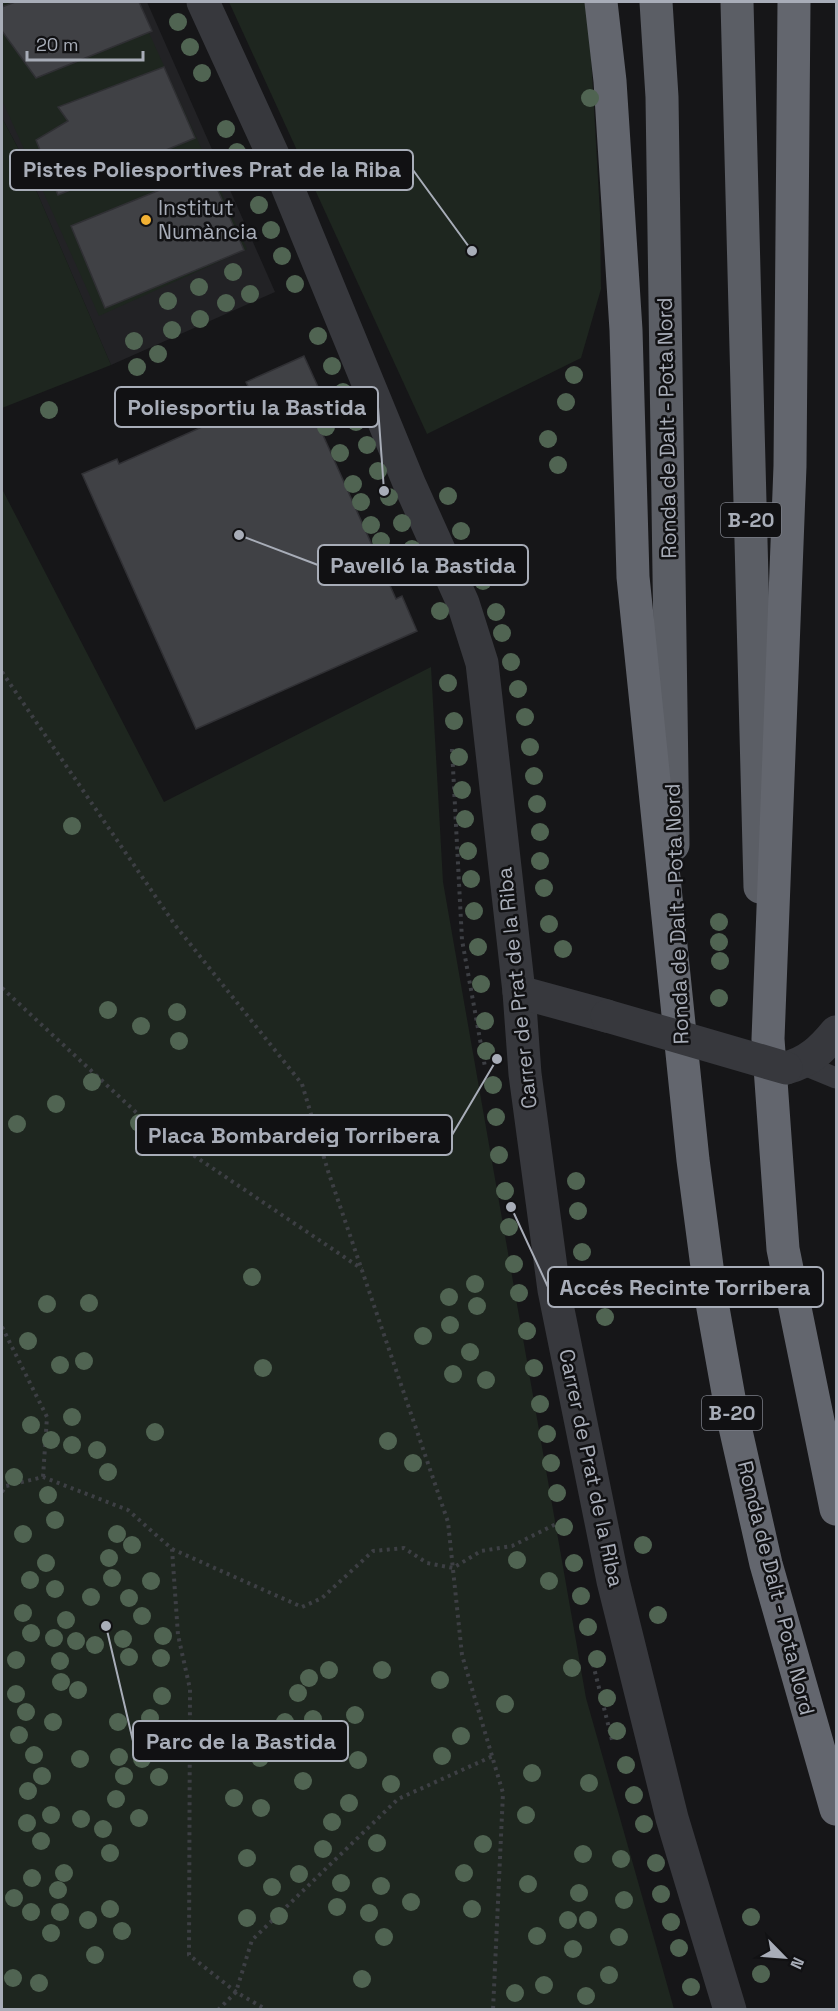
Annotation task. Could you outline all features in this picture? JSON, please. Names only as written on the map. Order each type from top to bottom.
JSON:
[{"type":"highway","points":[[601,2],[610,81],[626,330],[633,577],[676,1007]]},
{"type":"highway","name":"Ronda de Dalt - Pota Nord","points":[[656,2],[662,97],[676,1007],[710,1286],[731,1409],[766,1564],[837,1809]]},
{"type":"highway","name":"B-20","points":[[737,2],[761,924],[768,1039],[783,1249],[837,1509]]},
{"type":"highway","points":[[768,1039],[790,466],[794,2]]},
{"type":"street","name":"Carrer de Prat de la Riba","points":[[203,2],[285,181],[409,483],[463,603],[479,653],[519,992],[525,1074],[554,1290],[614,1581],[672,1818],[730,2010]]},
{"type":"street","points":[[519,992],[794,1066],[822,1049],[837,1032]]},
{"type":"lane","points":[[794,1066],[837,1077]]},
{"type":"path","points":[[2,672],[175,925],[302,1084],[448,1522],[462,1655],[503,1793],[493,2010]]},
{"type":"path","points":[[452,742],[462,940],[487,1079]]},
{"type":"path","points":[[2,988],[153,1128],[362,1269]]},
{"type":"path","points":[[2,1327],[47,1417],[43,1477]]},
{"type":"path","points":[[2,1492],[6,1486],[43,1477],[128,1510],[172,1549],[302,1607],[322,1598],[373,1551],[404,1548],[427,1563],[453,1568],[481,1551],[512,1546],[567,1519],[569,1530]]},
{"type":"path","points":[[172,1549],[178,1635],[190,1689],[189,1955],[236,1992],[267,2010]]},
{"type":"path","points":[[592,1658],[598,1693],[615,1750]]},
{"type":"path","points":[[218,2010],[236,1992],[252,1940],[398,1799],[493,1756]]},
{"type":"shaded area","name":"Institut Numància","points":[[2,2],[147,2],[275,292],[111,365],[18,148],[2,118]]},
{"type":"shaded area","name":"Institut Numància","points":[[2,2],[135,2],[247,249],[99,316],[2,100]]},
{"type":"shaded area","points":[[229,2],[588,2],[600,214],[601,289],[581,358],[427,434]]},
{"type":"shaded area","points":[[2,118],[18,148],[111,365],[2,408]]},
{"type":"shaded area","points":[[2,489],[164,802],[431,667],[443,882],[586,1698],[674,2009],[2,2009]]},
{"type":"building","points":[[15,2],[139,2],[152,31],[36,78],[2,31],[2,7]]},
{"type":"building","points":[[164,67],[195,138],[58,195],[36,140],[68,121],[58,107]]},
{"type":"building","points":[[209,170],[244,250],[105,308],[71,226]]},
{"type":"building","points":[[304,356],[329,411],[315,417],[396,599],[402,596],[417,631],[196,729],[82,474],[117,459],[119,464],[256,403],[246,382]]},
{"type":"place","name":"Institut Numància","points":[[146,220]]},
{"type":"place","name":"Pistes Poliesportives Prat de la Riba","points":[[472,251]]},
{"type":"place","name":"Poliesportiu la Bastida","points":[[384,491]]},
{"type":"place","name":"Pavelló la Bastida","points":[[239,535]]},
{"type":"place","name":"Placa Bombardeig Torribera","points":[[497,1059]]},
{"type":"place","name":"Accés Recinte Torribera","points":[[511,1207]]},
{"type":"place","name":"Parc de la Bastida","points":[[106,1626]]}]
